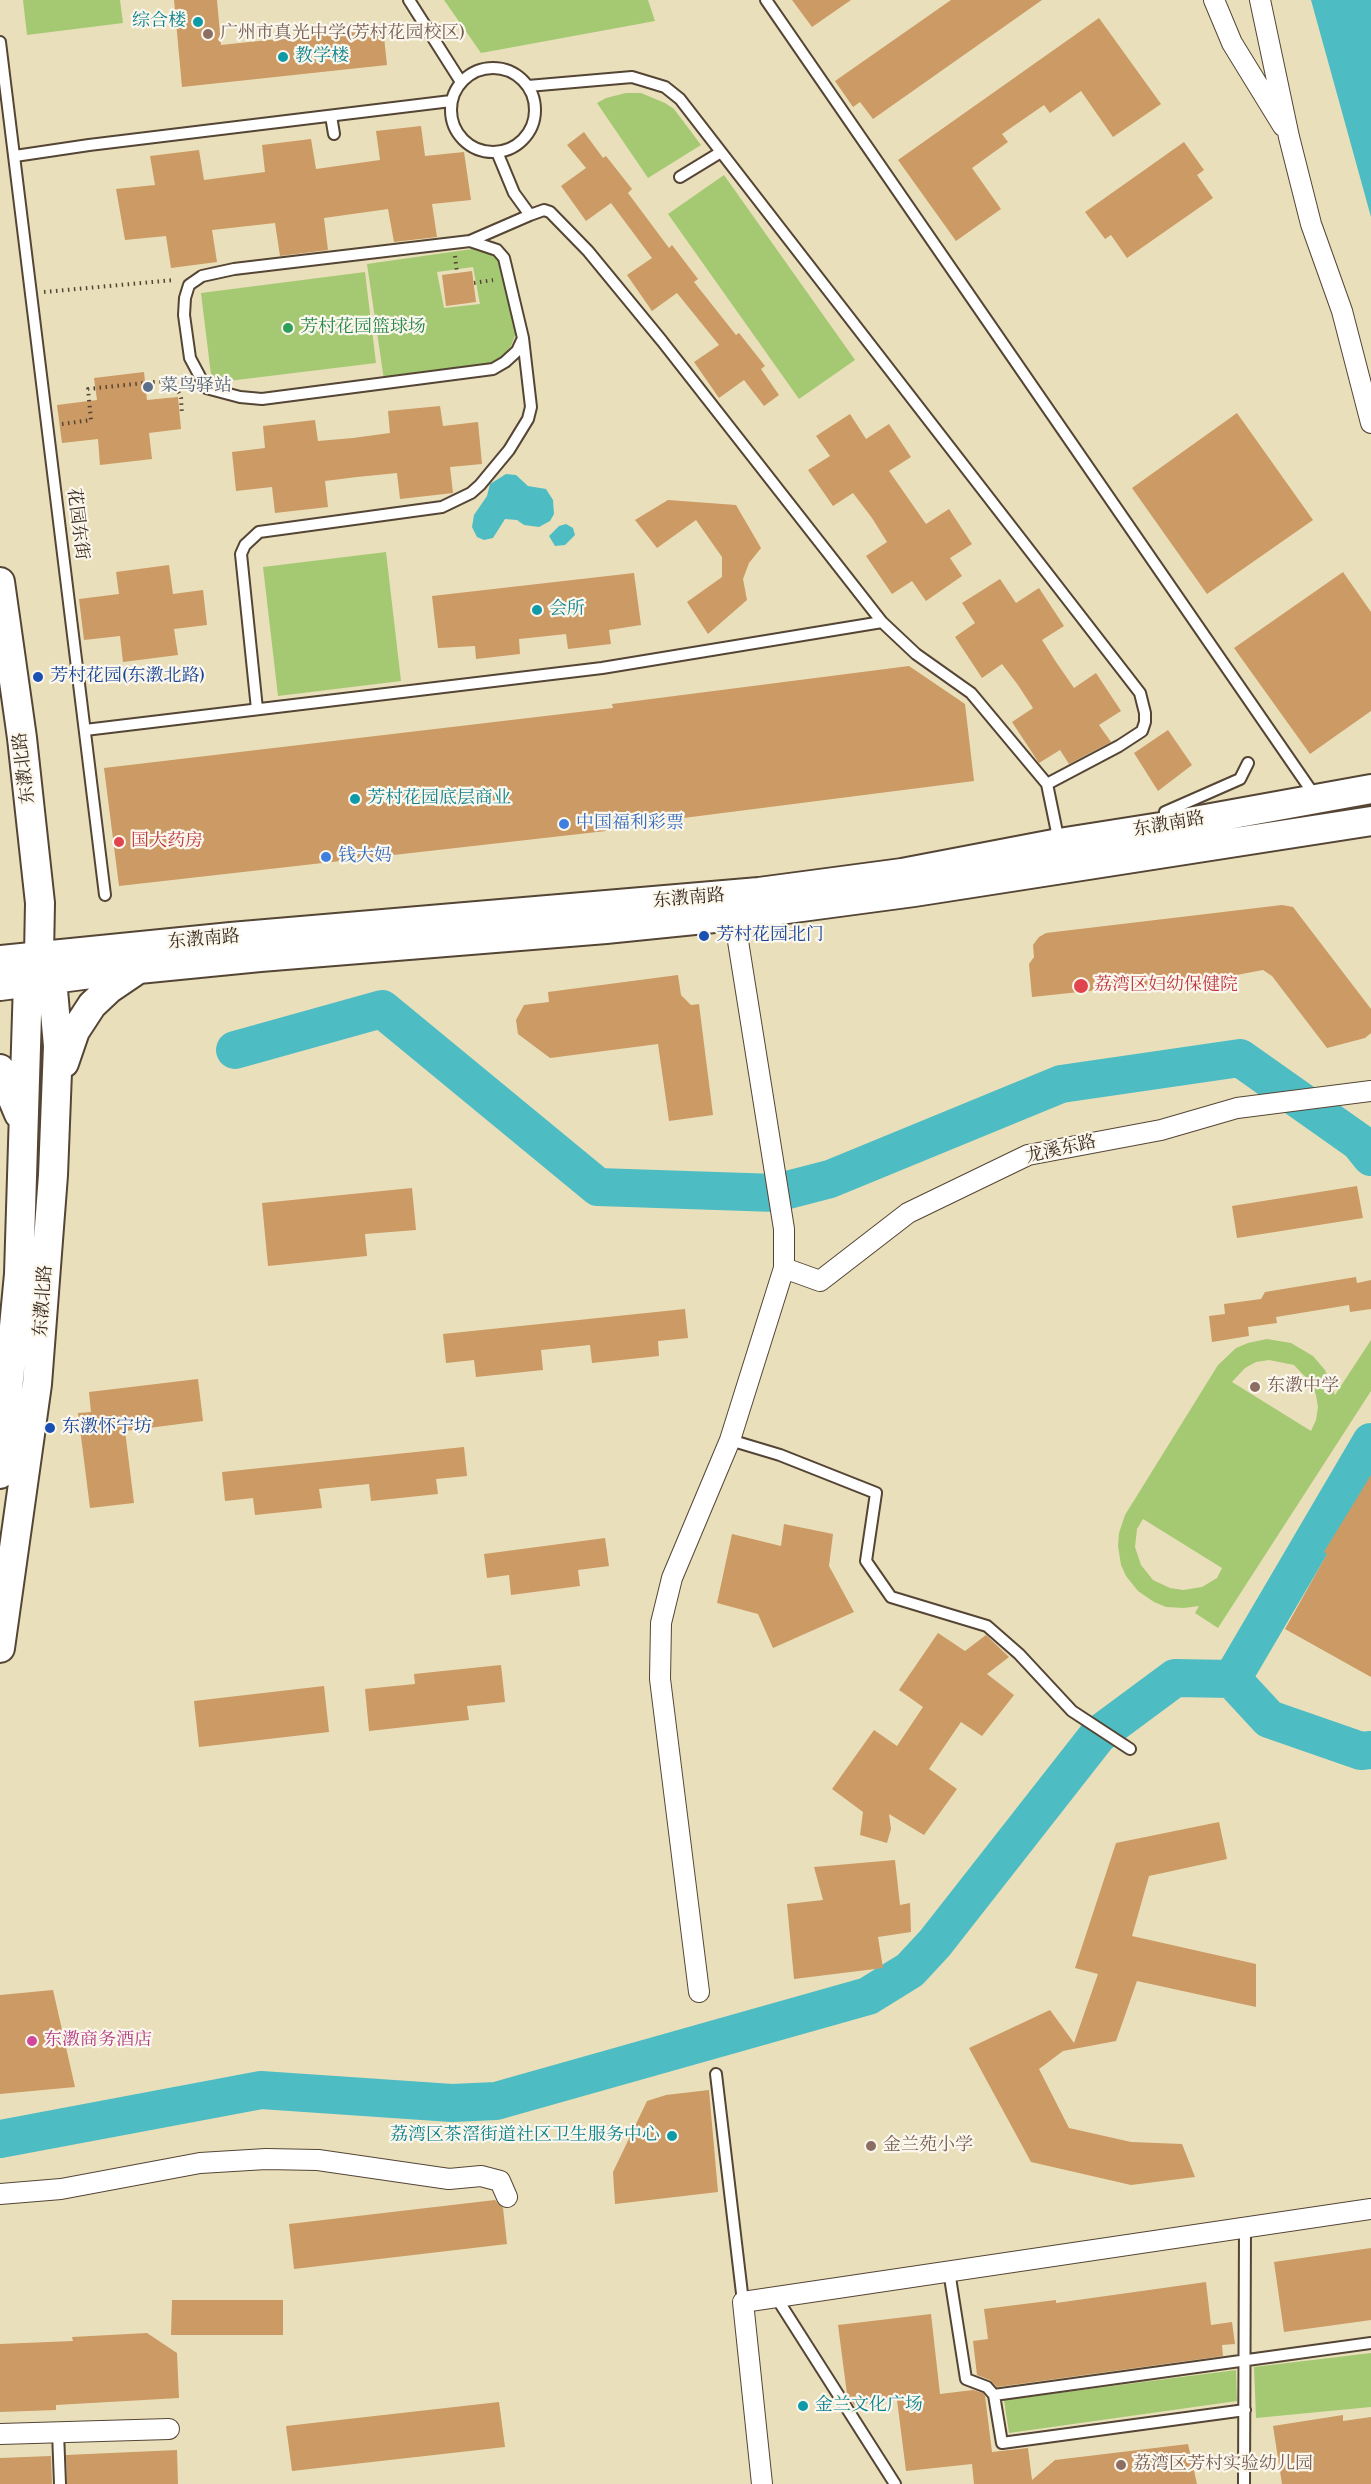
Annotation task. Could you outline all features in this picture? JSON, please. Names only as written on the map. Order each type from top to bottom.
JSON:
[{"type":"street","points":[[1214,0],[1232,43],[1289,137]]},
{"type":"street","points":[[1260,0],[1289,137],[1311,224],[1342,311],[1371,423]]},
{"type":"street","name":"东漖北路","points":[[0,582],[22,738],[40,903],[30,976],[19,1274],[3,1413],[0,1474]]},
{"type":"street","name":"东漖南路","points":[[30,976],[759,892],[902,873],[1059,843],[1371,789]]},
{"type":"street","name":"东漖南路","points":[[0,960],[30,976],[140,969],[734,916],[914,892],[1371,820]]},
{"type":"street","points":[[699,1992],[660,1679],[661,1623],[672,1578],[730,1440],[784,1268],[784,1229],[734,916]]},
{"type":"street","points":[[58,1082],[75,1031],[92,1005],[115,984],[140,969]]},
{"type":"street","name":"东漖北路","points":[[0,1647],[37,1384],[58,1082],[58,1046],[30,976]]},
{"type":"street","points":[[0,1069],[23,1126]]},
{"type":"street","name":"龙溪东路","points":[[784,1268],[820,1281],[908,1213],[1028,1155],[1161,1130],[1236,1108],[1371,1091]]},
{"type":"street","points":[[0,2194],[61,2189],[200,2163],[266,2159],[318,2160],[449,2179],[480,2176],[500,2181],[507,2197]]},
{"type":"street","points":[[762,2484],[743,2302],[1371,2209]]},
{"type":"street","points":[[0,2434],[169,2429]]},
{"type":"lane","points":[[409,0],[461,82]]},
{"type":"lane","points":[[766,0],[1317,799]]},
{"type":"lane","name":"花园东街","points":[[0,42],[105,895]]},
{"type":"lane","points":[[496,68],[514,73],[528,86],[534,99],[535,114],[531,128],[523,140],[511,148],[497,152],[483,151],[471,146],[461,138],[454,127],[451,101],[461,82],[477,71],[496,68]]},
{"type":"lane","points":[[528,86],[632,77],[665,87],[680,99],[1140,693],[1145,713],[1142,731],[1119,746],[1047,783]]},
{"type":"lane","points":[[15,156],[451,101]]},
{"type":"lane","points":[[331,116],[333,134]]},
{"type":"lane","points":[[497,152],[514,193],[530,215]]},
{"type":"lane","points":[[680,177],[721,152]]},
{"type":"lane","points":[[523,338],[517,351],[493,369],[262,399],[240,397],[206,388],[190,358],[184,315],[185,298],[189,285],[202,276],[234,269],[470,242],[530,215],[544,210],[550,212],[588,251],[662,341],[882,622],[915,654],[971,693],[1047,783],[1059,843]]},
{"type":"lane","points":[[257,709],[241,554],[245,544],[259,532],[442,507],[471,493],[480,485],[509,450],[528,419],[531,407],[523,338],[504,258],[497,250],[470,242]]},
{"type":"lane","points":[[85,729],[602,668],[882,622]]},
{"type":"lane","points":[[1167,826],[1165,812],[1240,779],[1248,764]]},
{"type":"lane","points":[[730,1440],[780,1455],[876,1493],[866,1561],[891,1597],[987,1626],[1019,1654],[1072,1711],[1130,1749]]},
{"type":"lane","points":[[716,2074],[743,2302]]},
{"type":"lane","points":[[1244,2484],[1245,2228]]},
{"type":"lane","points":[[949,2271],[966,2379],[978,2381],[994,2395],[1002,2443],[1245,2410]]},
{"type":"lane","points":[[776,2297],[895,2484]]},
{"type":"lane","points":[[994,2395],[1371,2343]]},
{"type":"lane","points":[[57,2432],[60,2484]]},
{"type":"path","points":[[32,293],[177,280],[189,285]]},
{"type":"path","points":[[48,426],[91,420],[88,388],[163,381],[173,384],[177,389],[181,398],[182,414]]},
{"type":"green space","points":[[23,0],[120,0],[123,23],[27,35]]},
{"type":"green space","points":[[444,0],[648,0],[655,21],[481,53]]},
{"type":"green space","points":[[626,93],[641,93],[674,109],[701,145],[648,178],[597,103]]},
{"type":"green space","points":[[724,175],[855,360],[799,399],[668,214]]},
{"type":"green space","points":[[472,249],[496,256],[500,263],[517,330],[511,346],[504,355],[484,367],[384,380],[367,264]],"holes":[[[473,267],[480,304],[444,308],[437,272]]]},
{"type":"green space","name":"芳村花园篮球场","points":[[365,272],[376,363],[212,383],[201,293]]},
{"type":"green space","points":[[386,552],[401,681],[278,696],[263,567]]},
{"type":"green space","points":[[1267,1339],[1291,1343],[1313,1356],[1325,1370],[1335,1395],[1371,1340],[1371,1391],[1218,1628],[1195,1613],[1199,1606],[1166,1607],[1138,1591],[1126,1576],[1121,1565],[1118,1546],[1119,1533],[1125,1515],[1218,1365],[1236,1348]],"holes":[[[1269,1360],[1294,1365],[1311,1383],[1318,1407],[1311,1431],[1232,1382],[1245,1368],[1256,1362]],[[1143,1519],[1222,1568],[1217,1578],[1202,1587],[1183,1590],[1170,1588],[1153,1580],[1141,1565],[1135,1547],[1137,1529]]]},
{"type":"green space","points":[[1371,2353],[1371,2407],[1256,2418],[1254,2367]]},
{"type":"green space","points":[[1236,2370],[1237,2401],[1009,2433],[1004,2400]]},
{"type":"water","points":[[1311,0],[1371,0],[1371,217]]},
{"type":"water","points":[[506,474],[516,475],[528,486],[546,489],[553,500],[554,514],[550,521],[539,527],[505,519],[493,538],[484,540],[477,537],[472,527],[474,515],[487,496],[490,484]]},
{"type":"water","points":[[566,524],[573,528],[575,535],[565,545],[555,546],[549,536],[559,526]]},
{"type":"building","name":"教学楼","points":[[174,0],[217,0],[221,45],[383,28],[387,65],[182,87]]},
{"type":"building","points":[[792,0],[851,0],[812,27]]},
{"type":"building","points":[[951,0],[1042,0],[873,119],[860,102],[853,107],[835,81]]},
{"type":"building","points":[[1099,18],[1161,104],[1113,137],[1081,91],[1050,113],[1044,105],[1002,134],[1008,142],[972,168],[1001,209],[956,241],[898,160]]},
{"type":"building","points":[[421,126],[425,156],[464,152],[471,200],[432,204],[437,237],[394,242],[388,209],[324,218],[328,250],[280,256],[275,223],[212,230],[217,262],[171,268],[166,236],[125,240],[116,189],[155,185],[150,156],[199,150],[204,180],[265,172],[262,145],[311,139],[316,169],[380,160],[376,131]]},
{"type":"building","points":[[584,132],[603,158],[606,156],[632,189],[628,193],[669,248],[672,245],[698,279],[694,282],[736,335],[739,333],[765,366],[761,369],[779,395],[764,406],[744,380],[719,398],[694,362],[719,345],[677,293],[652,311],[627,275],[652,258],[611,203],[586,221],[561,186],[586,168],[567,145]]},
{"type":"building","points":[[1184,142],[1204,170],[1197,175],[1213,198],[1127,258],[1111,235],[1105,239],[1085,212]]},
{"type":"building","points":[[472,271],[476,302],[446,306],[442,275]]},
{"type":"building","points":[[144,372],[147,400],[178,397],[181,429],[149,433],[152,459],[100,465],[98,439],[62,443],[57,405],[97,400],[94,378]]},
{"type":"building","points":[[440,406],[443,426],[478,422],[482,464],[450,467],[453,493],[400,499],[397,473],[357,477],[325,481],[328,507],[275,513],[272,487],[236,491],[232,452],[265,448],[263,426],[315,420],[318,441],[353,438],[390,433],[388,411]]},
{"type":"building","points":[[1237,413],[1313,520],[1207,594],[1132,488]]},
{"type":"building","points":[[850,414],[866,439],[889,424],[911,457],[889,471],[926,524],[949,509],[972,544],[950,558],[962,576],[926,601],[912,581],[892,594],[866,556],[887,542],[872,518],[853,493],[833,506],[808,470],[830,456],[816,436]]},
{"type":"building","points":[[668,500],[736,505],[761,548],[749,563],[743,579],[747,600],[708,634],[687,602],[722,577],[722,557],[696,520],[657,548],[635,520]]},
{"type":"building","points":[[169,565],[173,594],[203,590],[207,625],[174,629],[178,655],[123,662],[120,636],[84,640],[79,599],[119,594],[116,572]]},
{"type":"building","points":[[1343,572],[1371,612],[1371,711],[1310,754],[1234,648]]},
{"type":"building","name":"会所","points":[[634,573],[641,625],[609,630],[611,644],[568,649],[566,634],[519,639],[520,654],[476,659],[475,646],[438,648],[432,596]]},
{"type":"building","points":[[1000,579],[1016,603],[1039,588],[1064,626],[1042,640],[1056,662],[1074,688],[1096,673],[1121,711],[1099,725],[1111,742],[1069,764],[1060,750],[1039,763],[1012,722],[1033,708],[1018,685],[1002,664],[982,678],[955,637],[975,623],[962,603]]},
{"type":"building","points":[[909,666],[965,704],[974,781],[605,828],[606,831],[119,886],[104,768],[613,708],[612,704]]},
{"type":"building","points":[[1168,730],[1192,765],[1158,791],[1134,753]]},
{"type":"building","name":"荔湾区妇幼保健院","points":[[1282,905],[1293,907],[1371,1009],[1371,1033],[1365,1038],[1327,1048],[1272,976],[1263,970],[1231,976],[1032,997],[1029,964],[1034,957],[1033,945],[1039,937],[1046,933]]},
{"type":"building","points":[[678,975],[681,995],[691,1005],[699,1004],[713,1115],[669,1121],[658,1044],[550,1058],[518,1034],[516,1020],[524,1005],[549,1002],[548,992]]},
{"type":"building","points":[[1357,1186],[1363,1218],[1237,1238],[1232,1206]]},
{"type":"building","points":[[412,1188],[416,1230],[365,1234],[367,1256],[268,1266],[262,1203]]},
{"type":"building","points":[[1356,1277],[1357,1283],[1371,1280],[1371,1309],[1350,1312],[1349,1305],[1276,1317],[1277,1323],[1248,1327],[1249,1336],[1212,1342],[1209,1316],[1225,1314],[1224,1304],[1261,1299],[1265,1292]]},
{"type":"building","points":[[685,1309],[688,1338],[658,1341],[659,1356],[592,1363],[590,1345],[541,1350],[543,1370],[476,1377],[474,1360],[446,1363],[443,1334]]},
{"type":"building","points":[[198,1379],[203,1421],[125,1431],[134,1503],[90,1508],[78,1413],[91,1412],[89,1392]]},
{"type":"building","points":[[464,1447],[467,1476],[436,1479],[438,1494],[371,1501],[369,1484],[319,1489],[322,1508],[255,1515],[253,1498],[225,1501],[222,1472]]},
{"type":"building","points":[[1371,1475],[1371,1677],[1285,1629],[1327,1554],[1324,1552]]},
{"type":"building","points":[[784,1524],[833,1534],[829,1566],[854,1612],[773,1648],[758,1614],[717,1603],[732,1534],[781,1546]]},
{"type":"building","points":[[605,1538],[609,1566],[578,1570],[580,1586],[511,1595],[509,1575],[487,1578],[484,1554]]},
{"type":"building","points":[[938,1633],[965,1651],[986,1635],[1009,1657],[987,1674],[1014,1695],[982,1736],[961,1722],[929,1769],[957,1789],[924,1835],[889,1814],[891,1829],[887,1843],[860,1835],[863,1812],[832,1789],[874,1730],[897,1746],[923,1707],[899,1690]]},
{"type":"building","points":[[501,1665],[505,1702],[467,1706],[469,1720],[369,1731],[365,1689],[415,1684],[414,1674]]},
{"type":"building","points":[[324,1686],[329,1732],[199,1747],[194,1701]]},
{"type":"building","points":[[1219,1822],[1227,1859],[1149,1876],[1132,1936],[1256,1964],[1256,2007],[1137,1981],[1116,2041],[1063,2051],[1039,2069],[1069,2128],[1131,2142],[1182,2144],[1195,2177],[1131,2185],[1031,2162],[969,2048],[1050,2010],[1074,2043],[1098,1974],[1075,1968],[1116,1843]]},
{"type":"building","points":[[895,1860],[900,1905],[910,1903],[911,1932],[878,1937],[883,1968],[794,1979],[787,1904],[823,1900],[814,1867]]},
{"type":"building","name":"东漖商务酒店","points":[[53,1990],[75,2087],[0,2094],[0,1995]]},
{"type":"building","name":"荔湾区茶滘街道社区卫生服务中心","points":[[709,2090],[718,2192],[615,2204],[613,2172],[647,2101],[666,2095]]},
{"type":"building","points":[[495,2200],[503,2208],[507,2244],[294,2269],[289,2224]]},
{"type":"building","points":[[1371,2248],[1371,2320],[1284,2332],[1274,2262]]},
{"type":"building","points":[[1206,2282],[1211,2325],[1232,2322],[1235,2344],[1222,2345],[1223,2356],[997,2387],[990,2380],[977,2375],[973,2341],[988,2339],[984,2309],[1056,2300],[1056,2303]]},
{"type":"building","points":[[172,2300],[283,2300],[283,2335],[171,2335]]},
{"type":"building","points":[[931,2314],[940,2394],[973,2390],[983,2393],[992,2452],[1028,2448],[1032,2480],[1055,2460],[1188,2444],[1197,2484],[974,2484],[972,2464],[906,2471],[897,2400],[854,2405],[847,2394],[838,2325]]},
{"type":"building","points":[[147,2333],[177,2353],[179,2398],[56,2405],[56,2410],[0,2412],[0,2344],[73,2341],[72,2337]]},
{"type":"building","points":[[499,2402],[505,2447],[292,2471],[286,2426]]},
{"type":"building","points":[[1343,2415],[1343,2421],[1371,2417],[1371,2484],[1282,2484],[1273,2426]]},
{"type":"building","points":[[177,2450],[178,2484],[67,2484],[66,2455]]},
{"type":"building","points":[[51,2456],[52,2484],[0,2484],[0,2458]]},
{"type":"waterway","points":[[235,1050],[382,1009],[598,1187],[776,1193],[830,1179],[1061,1084],[1240,1058],[1359,1142],[1371,1157]]},
{"type":"waterway","points":[[1232,1679],[1371,1442]]},
{"type":"waterway","points":[[0,2139],[261,2090],[452,2103],[496,2101],[868,1996],[910,1970],[935,1943],[1098,1735],[1175,1678],[1232,1679],[1269,1719],[1361,1751],[1371,1750]]},
{"type":"place","name":"综合楼","points":[[198,22]]},
{"type":"place","name":"广州市真光中学(芳村花园校区)","points":[[208,34]]},
{"type":"place","name":"教学楼","points":[[283,57]]},
{"type":"place","name":"芳村花园篮球场","points":[[288,328]]},
{"type":"place","name":"菜鸟驿站","points":[[148,387]]},
{"type":"place","name":"会所","points":[[537,610]]},
{"type":"place","name":"芳村花园(东漖北路)","points":[[38,677]]},
{"type":"place","name":"芳村花园底层商业","points":[[355,799]]},
{"type":"place","name":"中国福利彩票","points":[[564,824]]},
{"type":"place","name":"国大药房","points":[[119,842]]},
{"type":"place","name":"钱大妈","points":[[326,857]]},
{"type":"place","name":"芳村花园北门","points":[[704,936]]},
{"type":"place","name":"荔湾区妇幼保健院","points":[[1081,986]]},
{"type":"place","name":"东漖中学","points":[[1255,1387]]},
{"type":"place","name":"东漖怀宁坊","points":[[50,1428]]},
{"type":"place","name":"东漖商务酒店","points":[[32,2041]]},
{"type":"place","name":"荔湾区茶滘街道社区卫生服务中心","points":[[672,2136]]},
{"type":"place","name":"金兰苑小学","points":[[871,2146]]},
{"type":"place","name":"金兰文化广场","points":[[803,2406]]},
{"type":"place","name":"荔湾区芳村实验幼儿园","points":[[1121,2465]]}]
